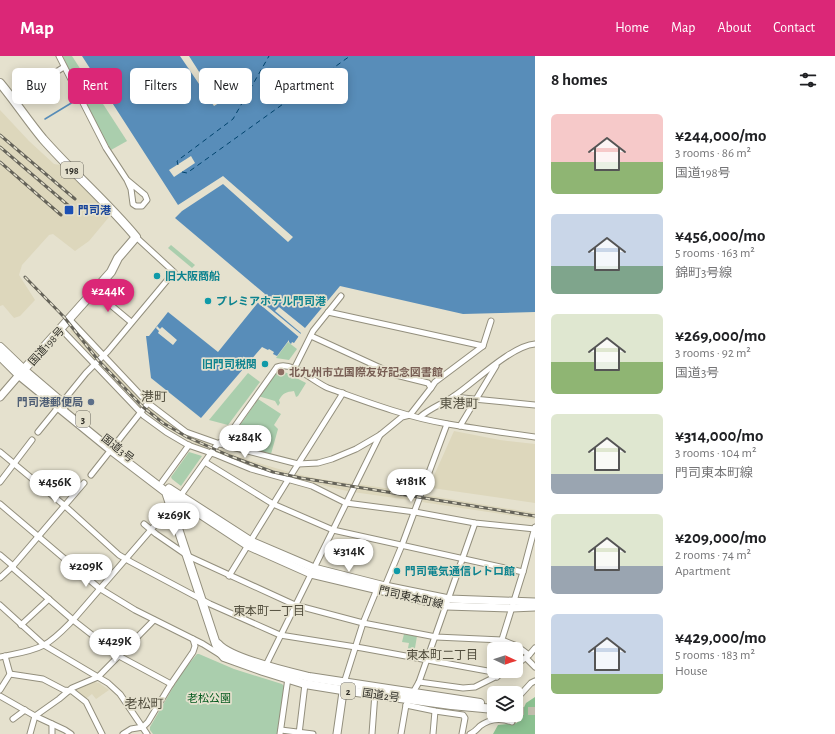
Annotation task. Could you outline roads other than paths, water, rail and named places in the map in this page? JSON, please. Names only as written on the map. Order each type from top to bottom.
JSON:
[{"type":"highway","points":[[0,83],[12,98]]},
{"type":"highway","name":"198","points":[[17,104],[42,138],[100,196],[136,237]]},
{"type":"highway","name":"国道198号","points":[[21,373],[111,272],[118,258],[136,237]]},
{"type":"highway","name":"国道3号","points":[[0,347],[21,373]]},
{"type":"highway","name":"国道3号","points":[[0,356],[168,491]]},
{"type":"highway","name":"国道3号","points":[[113,448],[162,482],[168,491],[171,506],[217,649],[225,654]]},
{"type":"highway","name":"国道3号","points":[[213,635],[225,654]]},
{"type":"highway","name":"国道2号","points":[[225,654],[266,665],[305,684],[375,691],[409,699],[487,707]]},
{"type":"highway","name":"国道2号","points":[[225,654],[289,675],[343,687]]},
{"type":"main road","points":[[0,397],[21,373]]},
{"type":"main road","name":"門司東本町線","points":[[168,491],[249,543],[312,571],[377,590],[448,603],[512,608],[535,607]]},
{"type":"main road","name":"門司東本町線","points":[[312,571],[385,586],[448,603],[514,600],[535,602]]},
{"type":"main road","points":[[337,734],[343,687]]},
{"type":"street","points":[[59,56],[106,148],[127,180],[131,189],[133,204],[136,206],[142,206],[147,200],[145,195],[127,180]]},
{"type":"street","points":[[60,70],[64,67]]},
{"type":"street","points":[[38,432],[174,272],[136,237]]},
{"type":"street","points":[[94,291],[131,322]]},
{"type":"street","points":[[294,369],[311,336],[341,296]]},
{"type":"street","points":[[328,312],[483,346]]},
{"type":"street","points":[[69,319],[148,403],[186,432],[220,444],[298,464],[318,463],[356,449],[380,436],[402,417],[410,415],[435,382],[483,346],[491,321]]},
{"type":"street","points":[[61,329],[144,416],[166,432],[189,445],[251,469],[312,486],[346,503],[414,512],[475,523],[535,528],[502,640]]},
{"type":"street","points":[[311,336],[396,376],[428,383],[430,388]]},
{"type":"street","points":[[420,417],[453,397],[517,349],[535,344]]},
{"type":"street","points":[[460,426],[497,364]]},
{"type":"street","points":[[10,674],[2,656],[31,650],[44,645],[73,620],[179,497],[216,446],[228,436],[276,367],[288,365],[321,385],[370,403],[410,415],[447,424],[535,437]]},
{"type":"street","points":[[229,576],[343,393]]},
{"type":"street","points":[[453,397],[535,404]]},
{"type":"street","points":[[91,475],[148,403]]},
{"type":"street","points":[[343,687],[363,623],[377,590],[385,586],[402,545],[447,424]]},
{"type":"street","points":[[266,665],[380,436]]},
{"type":"street","points":[[0,482],[32,440]]},
{"type":"street","points":[[162,482],[189,445]]},
{"type":"street","points":[[0,452],[125,558],[202,601],[280,635],[356,646],[487,669]]},
{"type":"street","points":[[205,462],[273,504],[333,530],[523,572]]},
{"type":"street","points":[[0,578],[13,566],[84,483]]},
{"type":"street","points":[[0,504],[100,588],[117,600],[154,620],[225,654]]},
{"type":"street","points":[[401,734],[409,699],[419,682],[436,637],[475,523]]},
{"type":"street","points":[[144,524],[150,530],[188,556],[295,605],[363,623],[436,637],[502,640],[517,646],[535,667]]},
{"type":"street","points":[[0,555],[73,620],[119,656],[171,684]]},
{"type":"street","points":[[21,624],[49,599]]},
{"type":"street","points":[[0,605],[44,645],[108,683],[120,694],[148,734]]},
{"type":"street","points":[[30,734],[36,716],[59,700],[68,690],[98,677],[154,620]]},
{"type":"street","points":[[123,734],[130,730],[143,727],[148,722],[171,684],[193,652],[195,646],[193,639]]},
{"type":"street","points":[[203,644],[217,649]]},
{"type":"street","points":[[523,660],[528,657],[535,648]]},
{"type":"street","points":[[0,690],[10,674]]},
{"type":"street","points":[[10,674],[43,679],[64,690],[72,691],[86,702],[102,734]]},
{"type":"street","points":[[289,675],[281,732],[313,734]]},
{"type":"street","points":[[419,682],[462,688],[475,687],[495,678]]},
{"type":"street","points":[[523,692],[535,681]]},
{"type":"street","points":[[299,733],[305,684]]},
{"type":"street","points":[[372,734],[375,691]]},
{"type":"street","points":[[0,696],[70,734]]},
{"type":"street","points":[[409,699],[435,711],[463,715],[462,734]]},
{"type":"street","points":[[13,719],[25,710]]},
{"type":"street","points":[[433,734],[435,711]]},
{"type":"street","points":[[470,734],[487,722]]},
{"type":"street","points":[[52,724],[52,734]]},
{"type":"water","points":[[82,56],[180,56],[188,68],[130,68],[130,104],[191,104],[191,72],[199,84],[199,104],[213,104],[214,106],[217,104],[252,104],[252,68],[199,68],[199,72],[189,56],[535,56],[535,312],[463,314],[340,286],[305,328],[279,307],[275,311],[301,333],[294,343],[292,342],[291,344],[289,340],[277,356],[269,349],[268,350],[262,347],[201,418],[151,378],[146,336],[149,336],[168,312],[218,352],[265,294],[175,218],[182,211],[223,184],[288,242],[293,237],[223,176],[178,205],[113,104],[122,104],[122,68],[90,68]]},
{"type":"waterway","points":[[45,119],[70,104]]},
{"type":"tunnel","points":[[523,711],[535,711]]},
{"type":"railway","points":[[0,135],[75,199]]},
{"type":"railway","points":[[0,147],[69,206]]},
{"type":"railway","points":[[0,162],[61,215]]},
{"type":"railway","points":[[25,277],[64,317],[98,360],[143,407],[163,423],[187,437],[230,456],[273,472],[301,478],[535,516]]},
{"type":"place","name":"門司港","points":[[69,210]]},
{"type":"place","name":"旧大阪商船","points":[[157,276]]},
{"type":"place","name":"プレミアホテル門司港","points":[[208,301]]},
{"type":"place","name":"旧門司税関","points":[[265,364]]},
{"type":"place","name":"北九州市立国際友好記念図書館","points":[[281,372]]},
{"type":"place","name":"門司港郵便局","points":[[91,402]]},
{"type":"place","name":"門司電気通信レトロ館","points":[[397,571]]},
{"type":"district","name":"港町","points":[[154,396]]},
{"type":"district","name":"東港町","points":[[459,403]]},
{"type":"district","name":"東本町一丁目","points":[[269,611]]},
{"type":"district","name":"東本町二丁目","points":[[442,655]]},
{"type":"district","name":"老松町","points":[[144,703]]},
{"type":"park label","name":"老松公園","points":[[209,698]]}]
